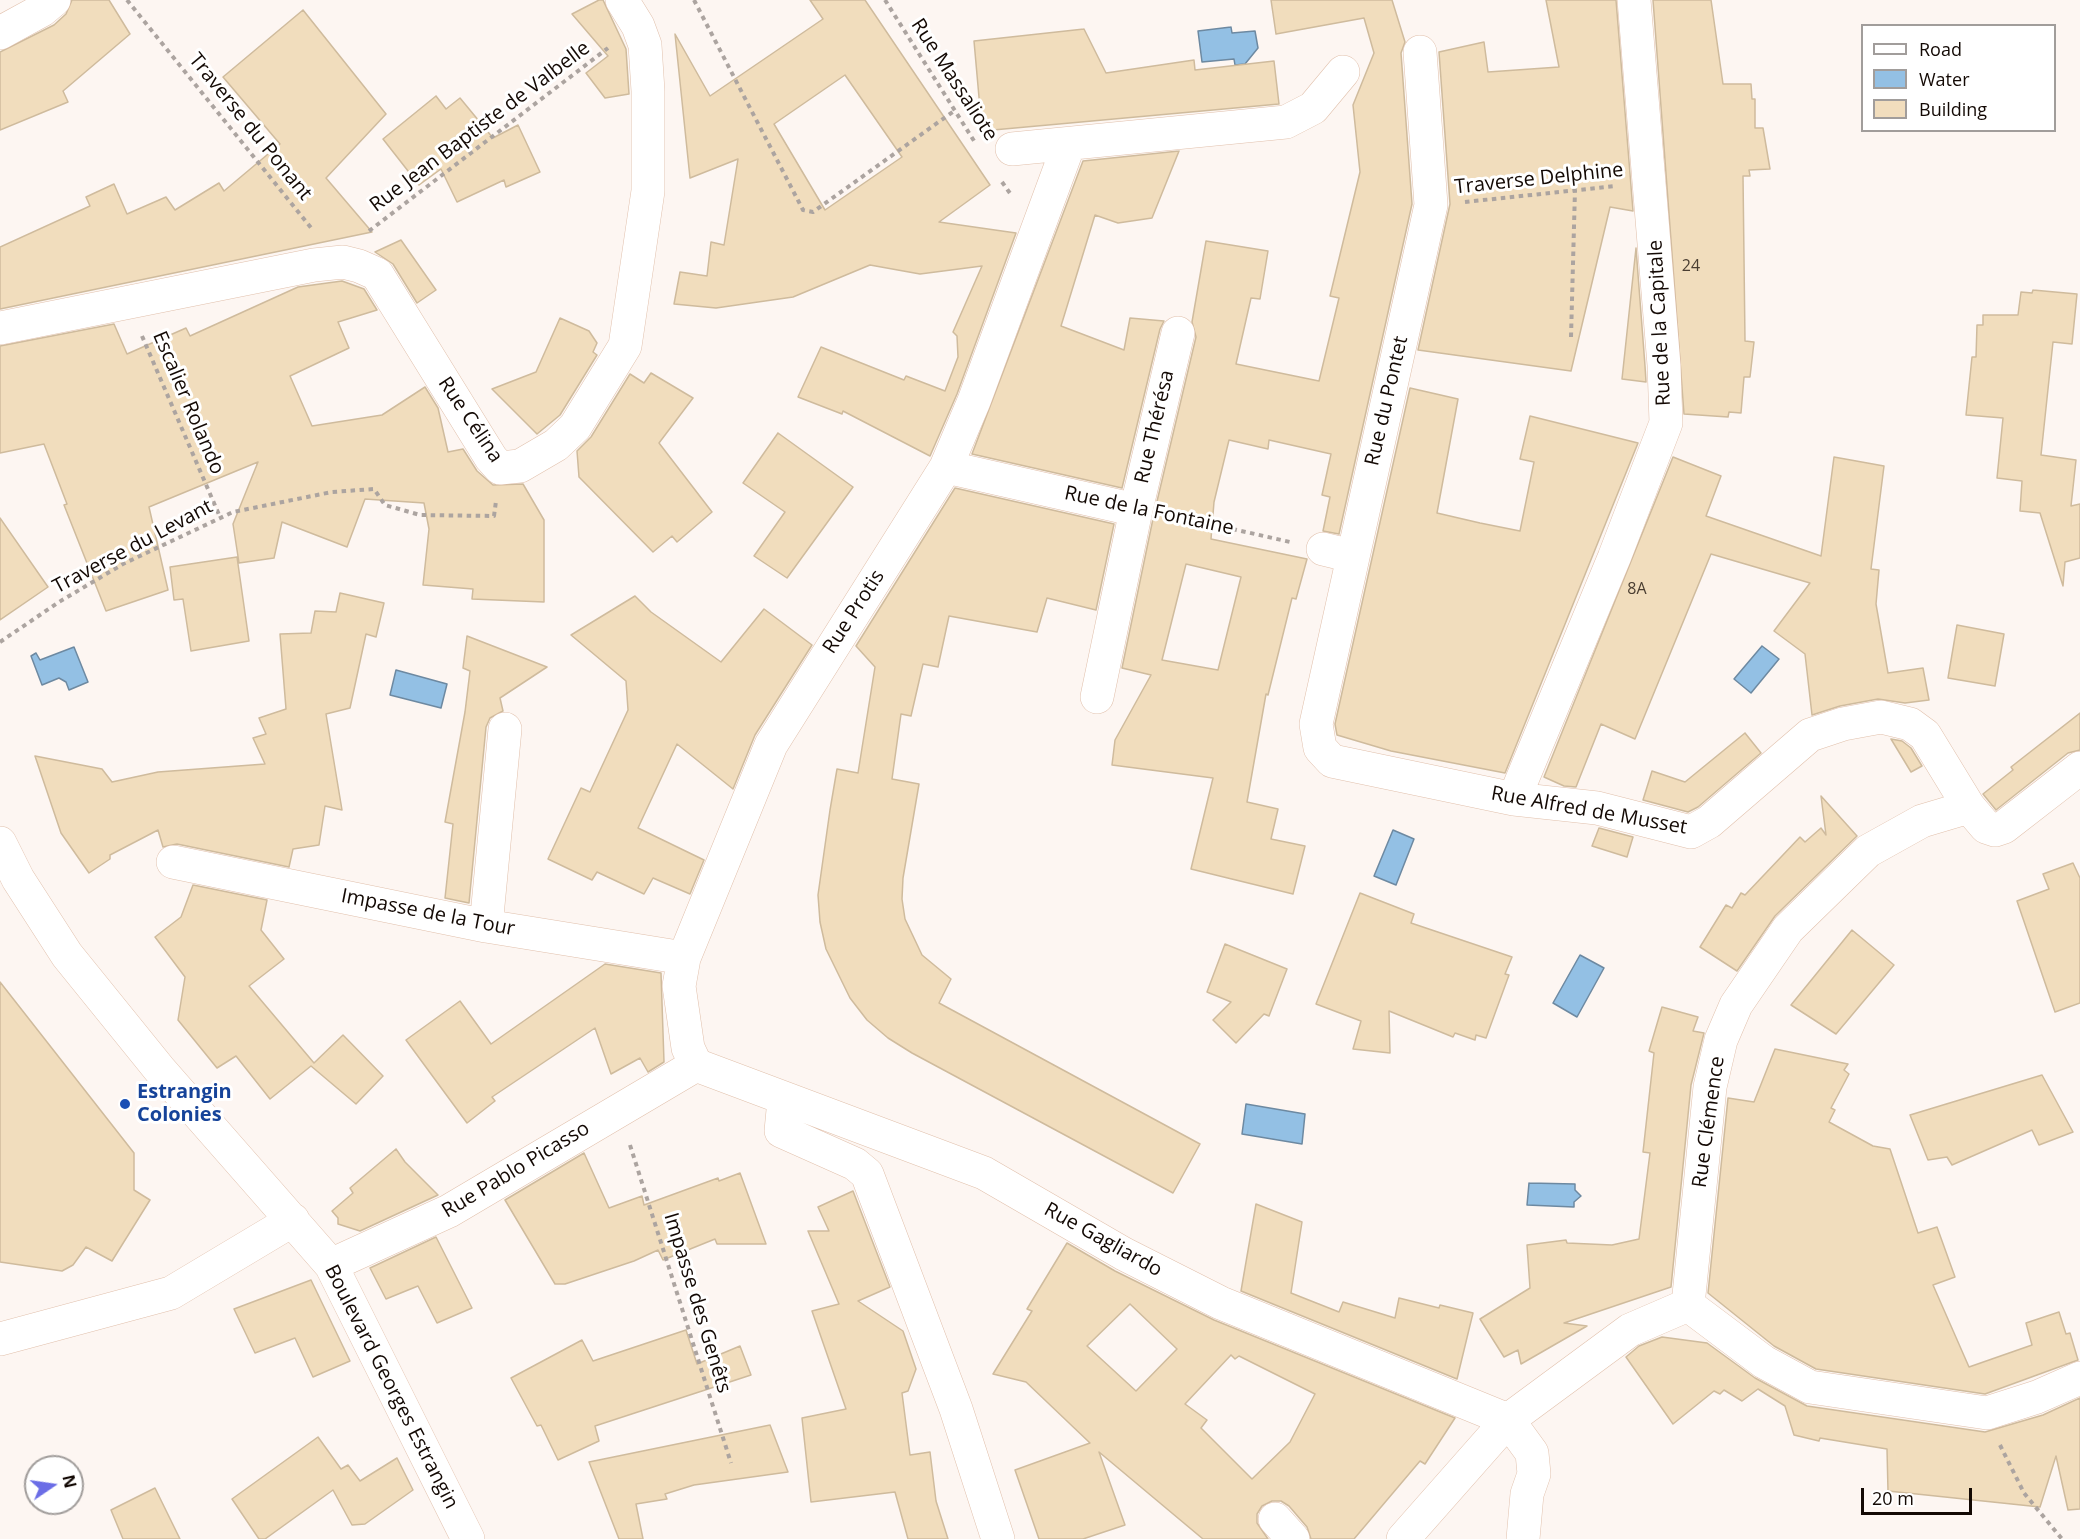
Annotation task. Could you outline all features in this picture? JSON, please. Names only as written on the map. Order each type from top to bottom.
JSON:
[{"type":"street","points":[[0,33],[42,10],[54,0]]},
{"type":"street","name":"Rue de la Capitale","points":[[1514,798],[1614,558],[1666,423],[1664,365],[1634,0]]},
{"type":"street","name":"Rue Célina","points":[[0,328],[314,265],[343,262],[359,266],[377,274],[490,458],[500,468],[520,466],[556,445],[576,428],[625,346],[648,191],[648,91],[645,45],[628,7]]},
{"type":"street","name":"Rue du Pontet","points":[[1320,748],[1316,724],[1337,553],[1431,206],[1420,52]]},
{"type":"street","points":[[1012,149],[1066,154],[1286,122],[1313,108],[1343,72]]},
{"type":"street","name":"Rue Protis","points":[[696,1065],[688,1048],[679,986],[684,958],[771,745],[946,467],[974,401],[1066,154]]},
{"type":"street","name":"Rue Thérésa","points":[[1097,697],[1136,510],[1178,333]]},
{"type":"street","name":"Rue de la Fontaine","points":[[946,467],[1136,510]]},
{"type":"street","name":"Rue Alfred de Musset","points":[[1320,748],[1332,761],[1514,798],[1597,808],[1691,832],[1709,822],[1810,735],[1843,724],[1881,717],[1910,724],[1925,735],[1969,807],[1986,827],[1995,830],[2004,827],[2080,768]]},
{"type":"street","points":[[486,926],[504,729]]},
{"type":"street","name":"Rue Clémence","points":[[1688,1305],[1710,1087],[1721,1040],[1736,1005],[1788,929],[1868,851],[1922,821],[1969,807]]},
{"type":"street","name":"Boulevard Georges Estrangin","points":[[0,843],[18,879],[67,955],[160,1070],[331,1265],[468,1539]]},
{"type":"street","name":"Impasse de la Tour","points":[[173,862],[486,926],[684,958]]},
{"type":"street","name":"Rue Gagliardo","points":[[696,1065],[784,1100],[984,1173],[1124,1254],[1221,1303],[1508,1420]]},
{"type":"street","name":"Rue Pablo Picasso","points":[[331,1265],[450,1212],[696,1065]]},
{"type":"street","points":[[784,1100],[781,1131],[855,1164],[867,1174],[956,1408],[998,1539]]},
{"type":"street","points":[[0,1338],[171,1293],[292,1220]]},
{"type":"street","points":[[1403,1539],[1508,1420],[1630,1330],[1688,1305],[1764,1362],[1810,1387],[1987,1413],[2037,1397],[2080,1378]]},
{"type":"street","points":[[1508,1420],[1532,1453],[1534,1474],[1527,1494],[1523,1539]]},
{"type":"path","name":"Traverse du Ponant","points":[[127,0],[317,236]]},
{"type":"path","points":[[694,0],[803,210],[813,212],[954,111]]},
{"type":"path","name":"Rue Massaliote","points":[[885,0],[978,147]]},
{"type":"path","name":"Rue Jean Baptiste de Valbelle","points":[[363,235],[628,7]]},
{"type":"path","name":"Traverse Delphine","points":[[1431,206],[1650,183]]},
{"type":"path","points":[[1571,337],[1575,190]]},
{"type":"path","name":"Escalier Rolando","points":[[128,302],[220,517]]},
{"type":"path","name":"Traverse du Levant","points":[[0,642],[59,602],[123,564],[220,517],[332,492],[374,489],[386,506],[420,515],[494,516]]},
{"type":"path","name":"Rue de la Fontaine","points":[[1136,510],[1337,553]]},
{"type":"path","name":"Impasse des Genêts","points":[[633,1153],[731,1463]]},
{"type":"path","points":[[1997,1440],[2024,1493],[2062,1539]]},
{"type":"water","points":[[1231,27],[1232,33],[1255,31],[1258,48],[1245,64],[1235,65],[1234,59],[1202,62],[1198,31]]},
{"type":"water","points":[[1762,646],[1779,659],[1751,693],[1734,679]]},
{"type":"water","points":[[74,647],[88,682],[69,690],[66,682],[59,678],[42,685],[31,656],[36,653],[40,660]]},
{"type":"water","points":[[396,670],[447,684],[441,708],[390,695]]},
{"type":"water","points":[[1393,830],[1414,839],[1396,885],[1374,876]]},
{"type":"water","points":[[1580,955],[1604,968],[1577,1017],[1553,1003]]},
{"type":"water","points":[[1246,1104],[1305,1114],[1302,1144],[1242,1134]]},
{"type":"water","points":[[1529,1183],[1575,1184],[1575,1190],[1581,1196],[1574,1202],[1574,1207],[1527,1205]]},
{"type":"building","points":[[72,0],[109,0],[130,34],[63,91],[68,102],[0,130],[0,52],[54,25],[66,14]]},
{"type":"building","points":[[603,0],[626,49],[629,94],[605,98],[586,73],[608,56],[572,14]]},
{"type":"building","points":[[810,0],[865,0],[990,185],[939,222],[1016,233],[957,394],[930,456],[843,411],[842,414],[798,397],[821,347],[904,380],[906,376],[945,391],[958,357],[957,336],[953,332],[982,266],[920,274],[870,265],[793,297],[716,308],[674,304],[680,272],[707,276],[711,242],[724,245],[738,159],[690,178],[675,34],[710,96],[823,19]],"holes":[[[845,75],[902,157],[825,210],[774,124]]]},
{"type":"building","points":[[1271,0],[1392,0],[1405,42],[1401,53],[1412,204],[1339,534],[1323,531],[1330,497],[1322,495],[1331,454],[1269,440],[1268,449],[1229,440],[1214,502],[1211,539],[1307,559],[1296,599],[1292,598],[1268,695],[1266,694],[1247,802],[1278,809],[1271,839],[1305,846],[1293,894],[1191,869],[1213,778],[1112,765],[1115,740],[1151,675],[1122,668],[1154,514],[1196,337],[1192,322],[1206,241],[1268,251],[1260,299],[1251,298],[1236,364],[1319,381],[1339,298],[1330,296],[1360,172],[1353,105],[1374,53],[1364,18],[1276,34]],"holes":[[[1186,564],[1241,577],[1218,670],[1162,660]]]},
{"type":"building","points":[[1546,0],[1616,0],[1633,211],[1610,207],[1571,371],[1418,350],[1450,204],[1439,52],[1484,42],[1488,72],[1559,67]]},
{"type":"building","points":[[1653,0],[1711,0],[1723,84],[1751,84],[1752,99],[1755,99],[1755,128],[1763,128],[1770,169],[1749,170],[1750,176],[1743,176],[1745,341],[1754,342],[1750,377],[1744,377],[1741,413],[1729,412],[1728,417],[1684,414]]},
{"type":"building","points":[[303,10],[386,114],[326,178],[372,232],[0,309],[0,247],[90,206],[86,197],[114,184],[127,214],[166,197],[175,210],[219,183],[224,191],[280,144],[223,77]]},
{"type":"building","points":[[1084,29],[1106,73],[1194,60],[1195,70],[1274,61],[1279,104],[982,131],[974,41]]},
{"type":"building","points":[[436,96],[446,109],[460,98],[493,138],[518,125],[540,172],[506,187],[504,180],[457,202],[441,169],[419,185],[383,139]]},
{"type":"building","points":[[1179,151],[1152,218],[1118,223],[1095,215],[1061,326],[1124,350],[1130,318],[1164,321],[1160,329],[1122,488],[972,454],[1083,161]]},
{"type":"building","points":[[401,240],[436,290],[417,303],[393,264],[375,252]]},
{"type":"building","points":[[1636,248],[1645,366],[1646,382],[1622,379]]},
{"type":"building","points":[[342,281],[364,289],[377,310],[338,322],[349,348],[290,376],[312,426],[382,415],[425,387],[438,408],[448,452],[463,449],[477,471],[493,485],[523,484],[544,520],[544,602],[472,599],[473,589],[423,585],[429,529],[424,503],[365,499],[347,547],[282,522],[274,558],[239,563],[233,524],[258,462],[149,507],[168,590],[106,611],[64,505],[67,504],[44,444],[0,453],[0,346],[114,324],[127,354],[186,328],[190,336],[298,287]]},
{"type":"building","points":[[2033,290],[2077,294],[2072,344],[2053,342],[2041,455],[2076,460],[2071,506],[2080,504],[2080,558],[2065,562],[2063,586],[2040,513],[2020,511],[2022,481],[1997,478],[2003,418],[1966,415],[1972,357],[1976,357],[1977,325],[1983,325],[1983,315],[2018,315],[2021,292],[2032,293]]},
{"type":"building","points":[[560,318],[589,331],[597,343],[593,352],[597,355],[560,415],[537,434],[492,389],[536,372]]},
{"type":"building","points":[[651,373],[693,398],[659,443],[712,512],[677,542],[672,536],[653,552],[579,477],[577,451],[591,437],[630,374],[644,383]]},
{"type":"building","points":[[1410,388],[1458,399],[1437,513],[1520,531],[1534,462],[1520,459],[1530,416],[1638,443],[1505,773],[1391,751],[1337,735],[1335,724]]},
{"type":"building","points":[[778,433],[853,487],[787,578],[754,556],[785,512],[743,483]]},
{"type":"building","points":[[1673,457],[1721,476],[1706,516],[1821,556],[1834,457],[1884,466],[1871,569],[1879,570],[1876,604],[1888,673],[1923,668],[1929,700],[1905,703],[1878,699],[1840,706],[1812,715],[1805,654],[1774,631],[1810,583],[1711,554],[1635,739],[1601,724],[1576,787],[1564,786],[1544,777]]},
{"type":"building","points":[[955,488],[1114,524],[1096,610],[1047,598],[1037,632],[949,616],[938,667],[923,664],[911,716],[901,714],[892,779],[919,784],[903,878],[902,899],[905,919],[922,955],[951,979],[939,1003],[1200,1144],[1173,1193],[888,1038],[867,1020],[850,998],[826,949],[820,922],[818,895],[837,769],[858,773],[875,667],[856,646]]},
{"type":"building","points":[[0,518],[48,587],[0,620]]},
{"type":"building","points":[[237,557],[249,641],[191,651],[183,599],[174,600],[170,567]]},
{"type":"building","points":[[340,593],[384,603],[376,637],[366,634],[350,708],[326,714],[342,810],[325,806],[319,845],[293,849],[289,867],[177,844],[163,847],[158,830],[110,855],[110,859],[89,873],[61,833],[35,756],[102,769],[112,782],[158,772],[265,764],[253,738],[266,734],[259,718],[286,709],[280,634],[311,633],[315,611],[336,612]]},
{"type":"building","points":[[635,596],[651,612],[721,662],[764,609],[812,645],[755,735],[733,789],[677,744],[638,828],[704,860],[690,894],[653,878],[644,894],[597,872],[592,880],[548,859],[581,788],[590,792],[628,710],[626,681],[571,635]]},
{"type":"building","points":[[1957,625],[2004,634],[1995,686],[1948,678]]},
{"type":"building","points":[[467,636],[547,667],[500,698],[503,711],[490,718],[486,727],[469,903],[445,898],[453,824],[445,822],[470,671],[463,668]]},
{"type":"building","points":[[2080,713],[2080,750],[2068,753],[1996,810],[1983,794],[2013,770],[2011,767]]},
{"type":"building","points":[[1745,733],[1761,753],[1698,807],[1688,812],[1643,800],[1652,771],[1685,782]]},
{"type":"building","points":[[1891,739],[1902,741],[1911,748],[1922,766],[1911,772]]},
{"type":"building","points":[[1821,796],[1857,836],[1775,916],[1737,971],[1700,947],[1726,905],[1732,908],[1741,893],[1745,895],[1800,837],[1805,842],[1821,828],[1826,835]]},
{"type":"building","points":[[1599,828],[1633,837],[1627,857],[1592,846]]},
{"type":"building","points":[[2073,863],[2080,878],[2080,1003],[2055,1012],[2017,901],[2049,889],[2043,874]]},
{"type":"building","points":[[193,885],[267,900],[261,930],[284,959],[249,986],[314,1063],[343,1035],[383,1076],[356,1104],[311,1066],[270,1099],[236,1056],[217,1068],[178,1020],[185,977],[155,937],[181,917]]},
{"type":"building","points":[[1360,893],[1414,914],[1411,923],[1512,957],[1505,974],[1509,975],[1486,1038],[1476,1035],[1475,1040],[1455,1033],[1453,1037],[1389,1011],[1390,1053],[1353,1049],[1361,1021],[1316,1004]]},
{"type":"building","points":[[1852,930],[1894,965],[1836,1034],[1791,1005]]},
{"type":"building","points":[[1225,944],[1287,969],[1269,1016],[1264,1014],[1236,1043],[1213,1020],[1231,1002],[1207,992]]},
{"type":"building","points":[[605,964],[661,973],[664,1062],[648,1072],[640,1058],[611,1074],[595,1028],[492,1097],[495,1101],[467,1123],[406,1040],[460,1001],[491,1044]]},
{"type":"building","points":[[0,982],[134,1153],[134,1190],[150,1200],[112,1261],[86,1247],[73,1265],[62,1271],[0,1262]]},
{"type":"building","points":[[1662,1007],[1698,1017],[1693,1031],[1704,1033],[1691,1085],[1671,1287],[1564,1323],[1587,1326],[1521,1364],[1518,1350],[1504,1357],[1480,1319],[1530,1288],[1527,1245],[1566,1240],[1567,1243],[1612,1245],[1639,1239],[1650,1153],[1643,1152],[1654,1053],[1649,1051]]},
{"type":"building","points":[[1775,1049],[1848,1064],[1844,1070],[1849,1074],[1831,1108],[1835,1110],[1829,1122],[1873,1146],[1890,1149],[1918,1233],[1937,1227],[1955,1277],[1933,1285],[1969,1367],[2032,1345],[2026,1323],[2059,1312],[2066,1334],[2070,1333],[2078,1360],[1985,1394],[1816,1369],[1774,1346],[1708,1293],[1728,1098],[1754,1102]]},
{"type":"building","points":[[2042,1075],[2073,1132],[2039,1145],[2032,1130],[1952,1165],[1947,1157],[1928,1160],[1910,1115]]},
{"type":"building","points":[[396,1149],[405,1162],[438,1195],[360,1231],[338,1224],[338,1218],[332,1211],[353,1193],[350,1188]]},
{"type":"building","points":[[584,1153],[609,1208],[642,1196],[644,1205],[718,1178],[719,1181],[740,1173],[766,1244],[717,1244],[715,1239],[663,1260],[658,1250],[634,1261],[565,1284],[555,1284],[505,1200]]},
{"type":"building","points":[[853,1191],[890,1287],[858,1301],[903,1331],[916,1369],[908,1391],[902,1393],[910,1455],[930,1452],[936,1501],[948,1539],[908,1539],[895,1492],[811,1502],[802,1418],[846,1409],[812,1311],[839,1304],[808,1231],[829,1231],[818,1207]]},
{"type":"building","points":[[1256,1204],[1302,1222],[1291,1293],[1339,1312],[1343,1302],[1395,1318],[1399,1298],[1439,1308],[1440,1305],[1473,1313],[1457,1379],[1241,1291]]},
{"type":"building","points":[[436,1237],[472,1308],[437,1323],[418,1286],[386,1299],[370,1268]]},
{"type":"building","points":[[1067,1243],[1115,1271],[1214,1320],[1455,1418],[1425,1464],[1420,1461],[1354,1539],[1311,1539],[1307,1527],[1289,1506],[1281,1501],[1272,1501],[1262,1506],[1257,1514],[1257,1523],[1268,1539],[1203,1539],[1099,1452],[1125,1525],[1083,1539],[1039,1539],[1015,1470],[1090,1443],[1026,1382],[993,1374],[1032,1311],[1027,1309]],"holes":[[[1130,1304],[1177,1349],[1136,1391],[1087,1346]],[[1231,1355],[1235,1359],[1239,1356],[1315,1394],[1290,1442],[1252,1479],[1201,1428],[1207,1420],[1185,1404]]]},
{"type":"building","points":[[311,1280],[350,1361],[313,1377],[295,1338],[255,1353],[234,1309]]},
{"type":"building","points":[[686,1330],[697,1364],[740,1346],[751,1375],[595,1426],[599,1441],[558,1460],[541,1425],[537,1426],[511,1378],[582,1340],[593,1361]]},
{"type":"building","points":[[1662,1337],[1707,1343],[1755,1378],[1807,1406],[1985,1432],[2043,1415],[2080,1398],[2080,1509],[2068,1510],[2056,1456],[2040,1507],[1888,1491],[1887,1449],[1820,1438],[1819,1441],[1794,1435],[1785,1406],[1758,1389],[1742,1401],[1724,1390],[1720,1394],[1714,1391],[1673,1424],[1626,1357],[1639,1346]]},
{"type":"building","points":[[770,1425],[788,1472],[694,1485],[665,1494],[667,1499],[636,1504],[643,1539],[619,1539],[589,1462]]},
{"type":"building","points":[[318,1437],[341,1469],[348,1465],[360,1481],[397,1458],[413,1490],[365,1524],[352,1525],[333,1490],[265,1539],[259,1539],[232,1499]]},
{"type":"building","points":[[155,1488],[180,1539],[123,1539],[111,1510]]},
{"type":"place","name":"Estrangin Colonies","points":[[125,1104]]}]
